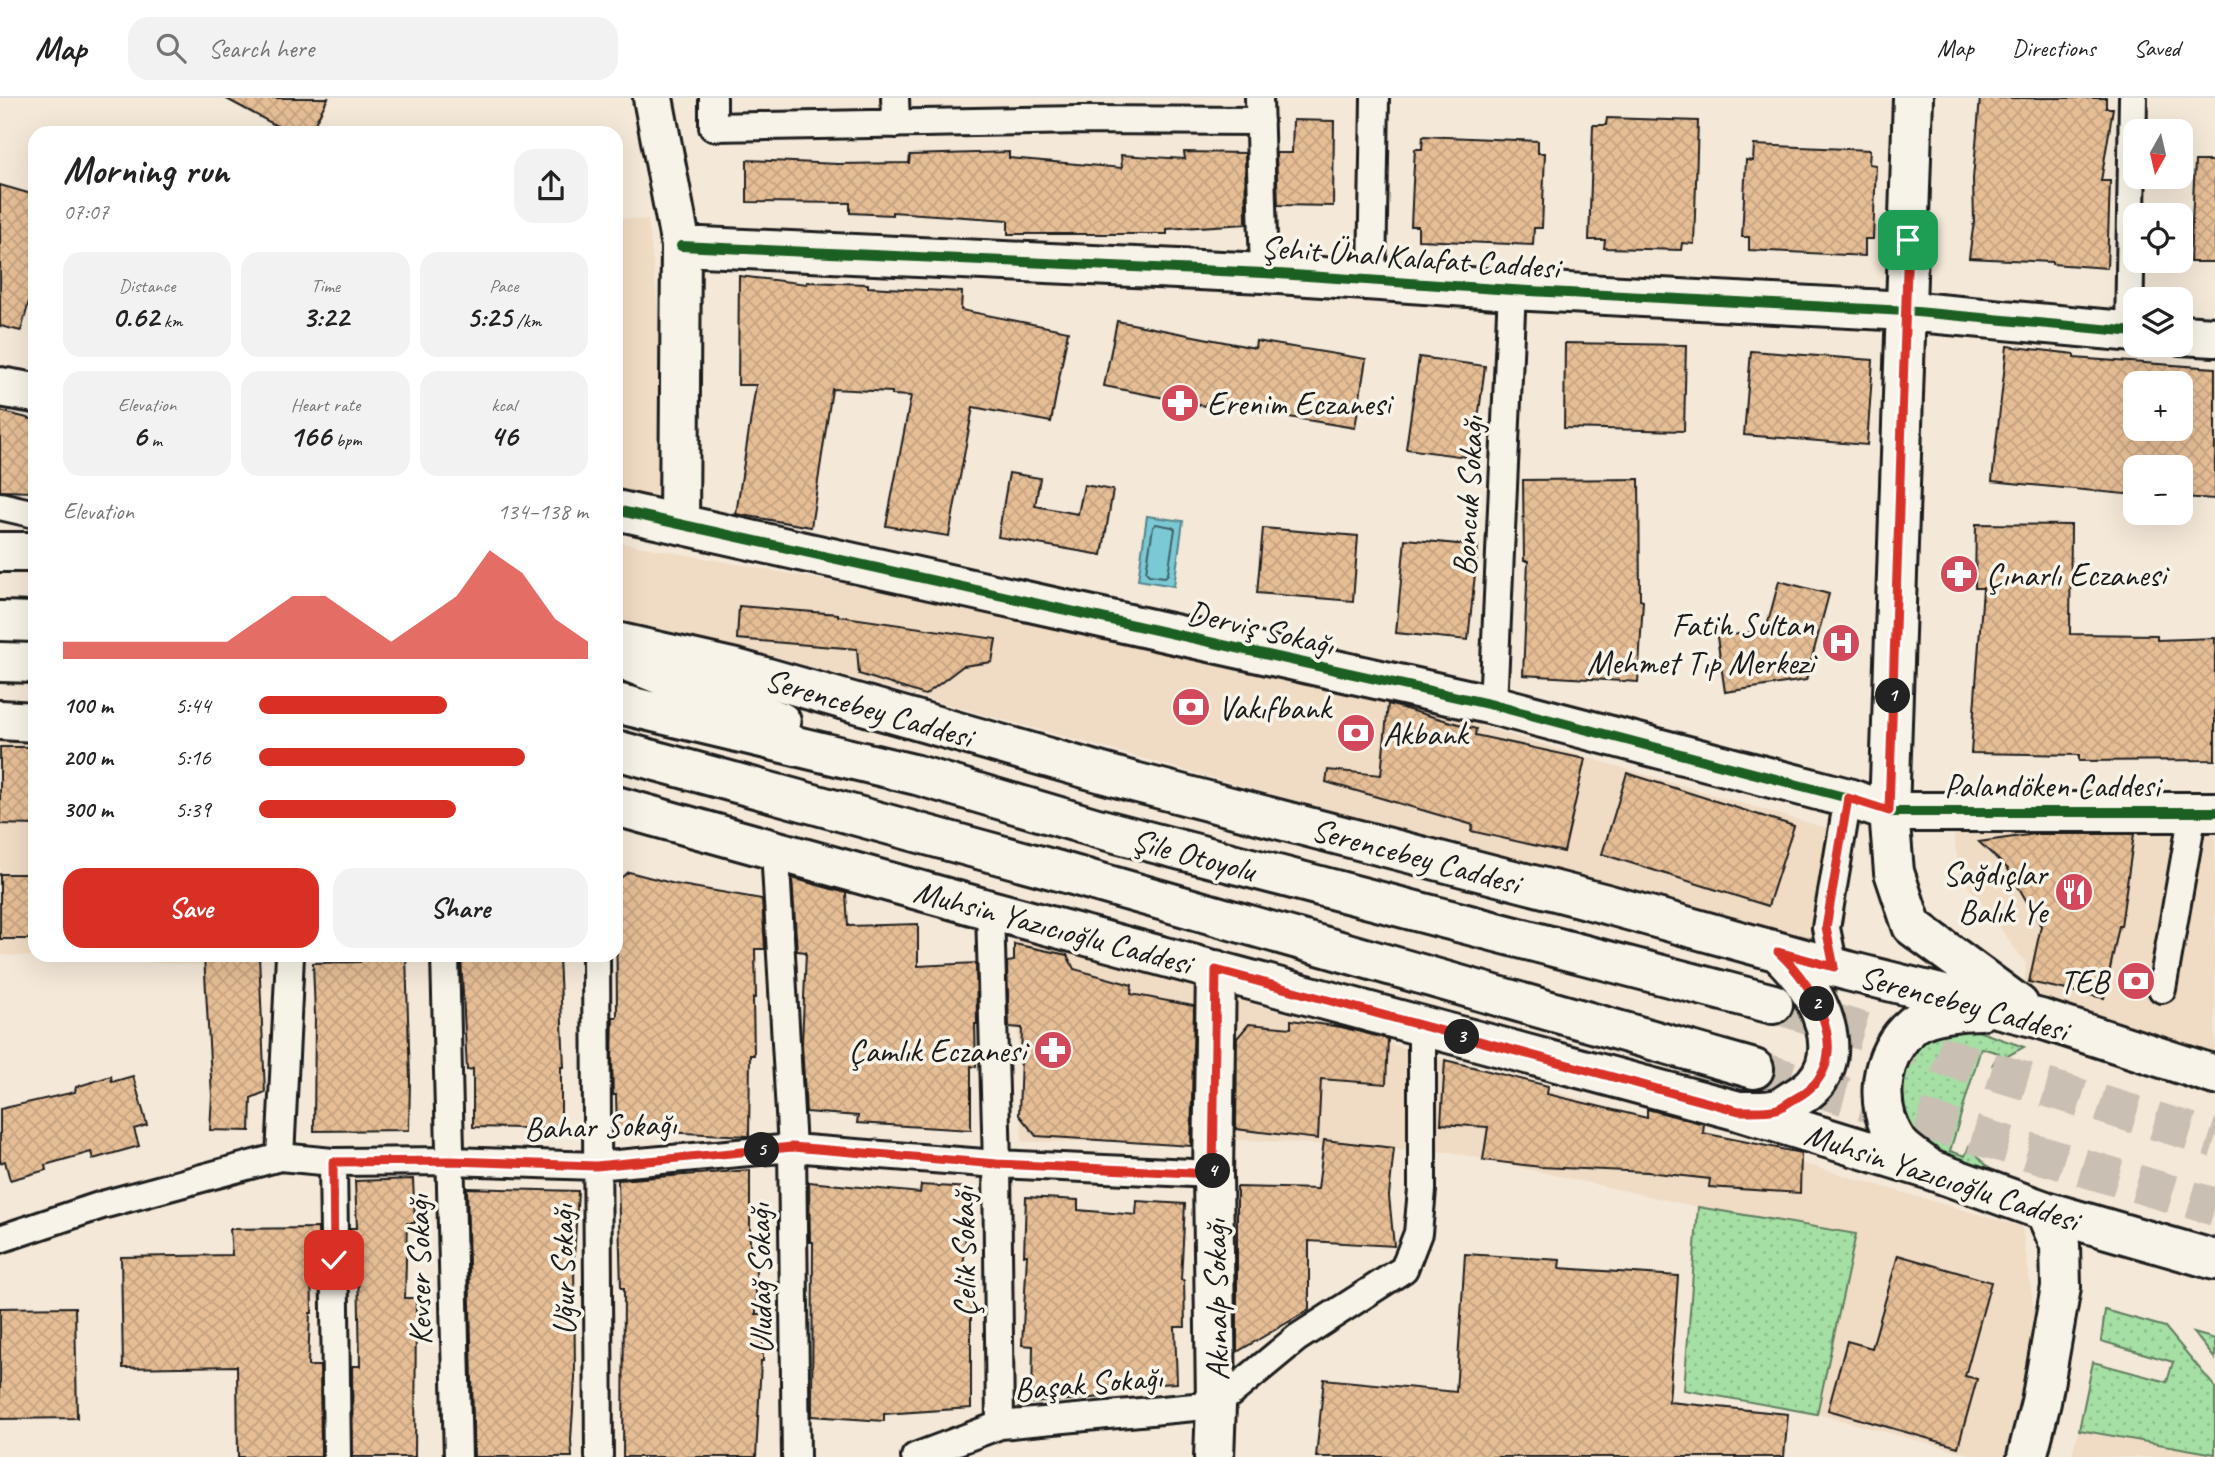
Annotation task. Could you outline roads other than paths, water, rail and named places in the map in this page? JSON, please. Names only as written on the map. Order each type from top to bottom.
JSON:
[{"type":"main road","points":[[653,98],[681,246],[679,524]]},
{"type":"main road","points":[[1913,98],[1889,811],[1894,872],[1912,926],[1997,991],[2041,1019]]},
{"type":"main road","name":"Şehit Ünal Kalafat Caddesi","points":[[681,246],[1372,279],[1512,290],[1906,312],[2123,331]]},
{"type":"main road","points":[[2193,336],[2215,337]]},
{"type":"main road","points":[[0,387],[28,392]]},
{"type":"main road","name":"Derviş Sokağı","points":[[623,512],[1493,705],[1889,811]]},
{"type":"main road","points":[[0,552],[28,552]]},
{"type":"main road","points":[[0,621],[28,622]]},
{"type":"main road","name":"Serencebey Caddesi","points":[[623,644],[736,669],[1134,782],[2041,1019],[2215,1074]]},
{"type":"main road","points":[[623,660],[917,775]]},
{"type":"main road","points":[[0,662],[28,663]]},
{"type":"main road","name":"Şile Otoyolu","points":[[623,705],[917,775],[1097,828],[1773,1004]]},
{"type":"main road","points":[[0,720],[28,722]]},
{"type":"main road","name":"Şile Otoyolu","points":[[623,752],[1059,871],[1754,1069]]},
{"type":"main road","name":"Muhsin Yazıcıoğlu Caddesi","points":[[623,808],[1739,1111],[1931,1170],[2045,1211],[2215,1260]]},
{"type":"main road","name":"Palandöken Caddesi","points":[[1889,811],[2204,812]]},
{"type":"main road","points":[[1739,1111],[1777,1109],[1810,1090],[1828,1057],[1826,1026],[1813,993],[1796,968],[1778,952]]},
{"type":"main road","name":"Akınalp Sokağı","points":[[1194,1457],[1196,1438],[1216,1405],[1213,1174],[1216,970]]},
{"type":"main road","points":[[1931,1170],[1898,1142],[1884,1115],[1882,1092],[1892,1046],[1914,1023],[1942,1014],[1966,1010],[2004,1010]]},
{"type":"main road","points":[[2026,1457],[2041,1402],[2061,1287],[2060,1245],[2045,1211]]},
{"type":"main road","points":[[1213,1457],[1216,1405]]},
{"type":"street","points":[[713,98],[713,127],[896,111],[1259,109],[1264,273]]},
{"type":"street","points":[[1372,279],[1375,98]]},
{"type":"street","points":[[2132,287],[2133,98]]},
{"type":"street","name":"Boncuk Sokağı","points":[[1493,705],[1512,290]]},
{"type":"street","points":[[0,506],[28,512]]},
{"type":"street","points":[[1834,967],[1826,928],[1848,798]]},
{"type":"street","points":[[2162,989],[2204,812]]},
{"type":"street","name":"Uludağ Sokağı","points":[[775,849],[792,1147],[796,1457]]},
{"type":"street","name":"Çelik Sokağı","points":[[990,909],[1000,1425]]},
{"type":"street","points":[[280,1157],[290,962]]},
{"type":"street","name":"Kevser Sokağı","points":[[445,962],[458,1457]]},
{"type":"street","name":"Uğur Sokağı","points":[[596,962],[599,1457]]},
{"type":"street","points":[[1216,1405],[1297,1338],[1404,1269],[1418,1233],[1422,1190],[1422,1026]]},
{"type":"street","name":"Bahar Sokağı","points":[[0,1239],[102,1205],[280,1157],[333,1162],[451,1161],[596,1166],[792,1147],[997,1164],[1213,1174]]},
{"type":"street","points":[[333,1162],[337,1457]]},
{"type":"street","name":"Başak Sokağı","points":[[915,1457],[1000,1425],[1216,1405]]},
{"type":"water","points":[[1147,516],[1183,521],[1174,586],[1138,580]]},
{"type":"tunnel","points":[[1773,1004],[2215,1139]]},
{"type":"tunnel","points":[[1754,1069],[2215,1207]]},
{"type":"place","name":"Erenim Eczanesi","points":[[1180,403]]},
{"type":"place","name":"Çınarlı Eczanesi","points":[[1959,574]]},
{"type":"place","name":"Fatih Sultan Mehmet Tıp Merkezi","points":[[1841,643]]},
{"type":"place","name":"Vakıfbank","points":[[1191,707]]},
{"type":"place","name":"Akbank","points":[[1356,733]]},
{"type":"place","name":"Sağdıçlar Balık Ye","points":[[2074,892]]},
{"type":"place","name":"TEB","points":[[2136,981]]},
{"type":"place","name":"Çamlık Eczanesi","points":[[1053,1050]]}]
